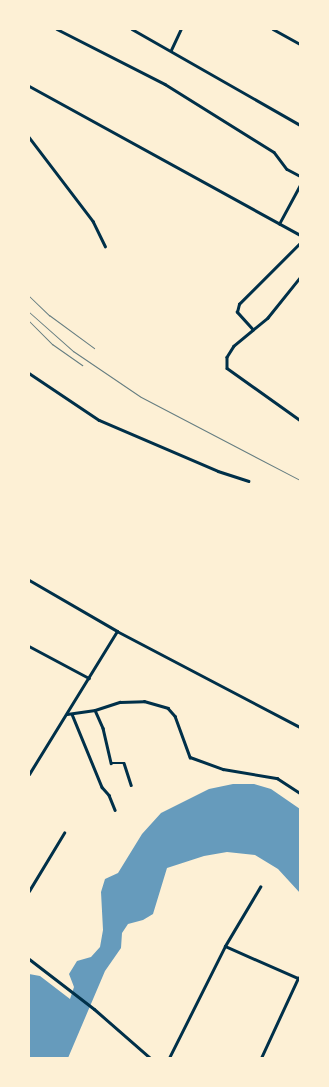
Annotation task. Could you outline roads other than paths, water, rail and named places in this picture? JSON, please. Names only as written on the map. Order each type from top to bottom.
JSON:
[{"type":"street","points":[[57,29],[165,84],[274,152],[287,170],[300,176]]},
{"type":"street","points":[[132,29],[300,125]]},
{"type":"street","points":[[171,50],[181,29]]},
{"type":"street","points":[[273,29],[300,44]]},
{"type":"street","points":[[29,86],[300,235]]},
{"type":"street","points":[[29,137],[93,221],[105,246]]},
{"type":"street","points":[[280,224],[300,185]]},
{"type":"street","points":[[253,330],[237,312],[239,304],[300,243]]},
{"type":"street","points":[[300,278],[268,318],[234,346],[227,357],[227,368],[300,420]]},
{"type":"street","points":[[29,373],[99,420],[218,471],[248,481]]},
{"type":"street","points":[[29,580],[117,631],[300,727]]},
{"type":"street","points":[[29,774],[117,631]]},
{"type":"street","points":[[29,646],[89,678]]},
{"type":"street","points":[[67,714],[95,710],[120,702],[144,701],[168,708],[175,716],[190,756],[224,769],[277,778],[300,793]]},
{"type":"street","points":[[95,710],[103,728],[111,763],[124,763],[131,785]]},
{"type":"street","points":[[72,714],[102,787],[109,795],[115,810]]},
{"type":"street","points":[[29,891],[64,833]]},
{"type":"street","points":[[169,1058],[224,946],[260,887]]},
{"type":"street","points":[[224,946],[299,978],[261,1058]]},
{"type":"street","points":[[29,960],[94,1009],[150,1058]]},
{"type":"water","points":[[233,784],[254,784],[271,789],[300,809],[300,893],[278,869],[255,855],[227,852],[204,856],[167,868],[153,914],[143,920],[128,924],[122,933],[121,948],[105,971],[68,1058],[29,1058],[29,974],[40,976],[70,999],[74,987],[69,974],[77,961],[91,957],[100,947],[103,930],[101,892],[105,879],[118,873],[142,834],[161,813],[209,789]]},
{"type":"railway","points":[[29,296],[49,315],[94,348]]},
{"type":"railway","points":[[29,312],[73,351],[141,397],[300,480]]},
{"type":"railway","points":[[29,321],[52,344],[82,365]]}]
